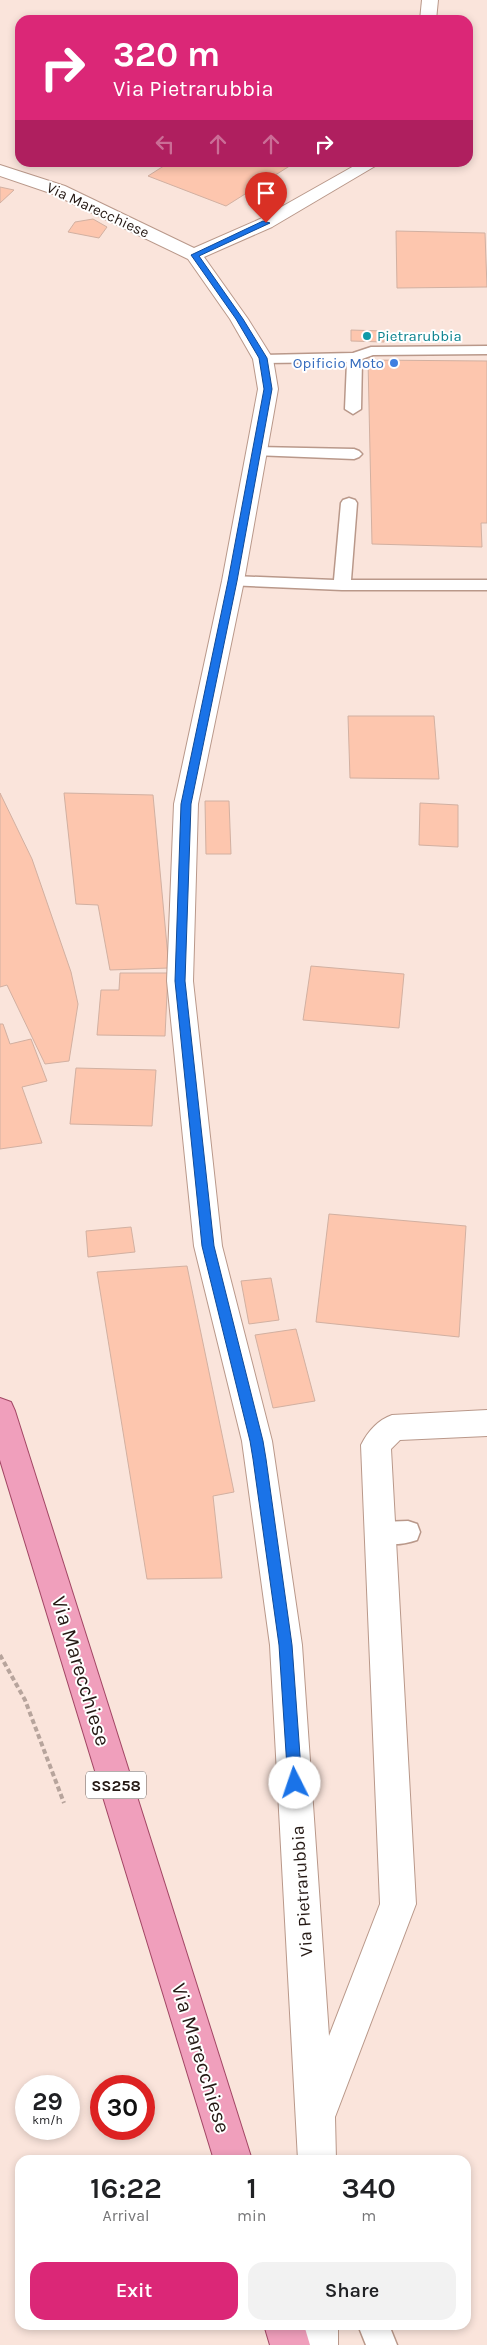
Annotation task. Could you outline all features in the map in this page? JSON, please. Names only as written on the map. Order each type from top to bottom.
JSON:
[{"type":"main road","name":"Via Marecchiese","points":[[0,1411],[230,2155]]},
{"type":"main road","points":[[286,2330],[290,2345]]},
{"type":"street","points":[[428,15],[430,0]]},
{"type":"street","points":[[194,255],[266,223],[365,167]]},
{"type":"street","name":"Via Marecchiese","points":[[0,170],[59,190],[194,255]]},
{"type":"street","name":"Via Pietrarubbia","points":[[194,255],[239,319],[263,358],[268,389],[233,581],[186,804],[180,981],[208,1246],[256,1441],[286,1645],[317,2155]]},
{"type":"street","name":"Via Pietrarubbia","points":[[316,2117],[398,1904],[394,1532],[376,1446],[392,1428],[487,1423]]},
{"type":"street","points":[[318,2330],[318,2345]]},
{"type":"lane","points":[[263,358],[355,357],[371,351],[487,350]]},
{"type":"lane","points":[[353,409],[355,357]]},
{"type":"lane","points":[[257,452],[354,454]]},
{"type":"lane","points":[[342,585],[349,503]]},
{"type":"lane","points":[[233,581],[342,585],[487,585]]},
{"type":"lane","points":[[375,2330],[382,2345]]},
{"type":"path","points":[[0,1655],[25,1700],[64,1802]]},
{"type":"building","points":[[162,167],[288,167],[226,206],[148,176]]},
{"type":"building","points":[[0,187],[14,190],[0,203]]},
{"type":"building","points":[[93,219],[107,227],[99,238],[68,232],[75,222]]},
{"type":"building","points":[[396,231],[485,233],[487,287],[397,288]]},
{"type":"building","name":"Pietrarubbia","points":[[351,330],[383,331],[384,342],[351,341]]},
{"type":"building","points":[[368,360],[487,361],[487,523],[481,523],[482,547],[372,544]]},
{"type":"building","points":[[348,716],[434,716],[439,779],[350,778]]},
{"type":"building","points":[[0,793],[32,859],[71,972],[78,1004],[69,1061],[45,1064],[7,985],[0,987]]},
{"type":"building","points":[[64,793],[153,795],[169,968],[110,970],[98,905],[76,904]]},
{"type":"building","points":[[205,801],[229,801],[231,854],[206,854]]},
{"type":"building","points":[[420,803],[458,805],[458,847],[419,845]]},
{"type":"building","points":[[311,966],[404,974],[399,1028],[303,1020]]},
{"type":"building","points":[[120,973],[168,973],[165,1036],[97,1035],[101,990],[119,990]]},
{"type":"building","points":[[0,1024],[3,1024],[10,1044],[31,1039],[47,1081],[22,1087],[42,1143],[0,1149]]},
{"type":"building","points":[[76,1068],[156,1070],[152,1126],[70,1124]]},
{"type":"building","points":[[329,1214],[466,1226],[459,1337],[316,1322]]},
{"type":"building","points":[[131,1227],[135,1252],[88,1257],[86,1231]]},
{"type":"building","points":[[187,1266],[234,1492],[213,1496],[222,1578],[147,1579],[97,1272]]},
{"type":"building","points":[[271,1278],[279,1320],[249,1324],[241,1281]]},
{"type":"building","points":[[296,1329],[315,1401],[273,1408],[255,1335]]},
{"type":"place","name":"Pietrarubbia","points":[[367,336]]},
{"type":"place","name":"Opificio Moto","points":[[394,363]]},
{"type":"route","points":[[266,223],[194,255],[239,319],[263,358],[268,389],[233,581],[186,804],[180,981],[208,1246],[256,1441],[286,1645],[295,1783]]}]
